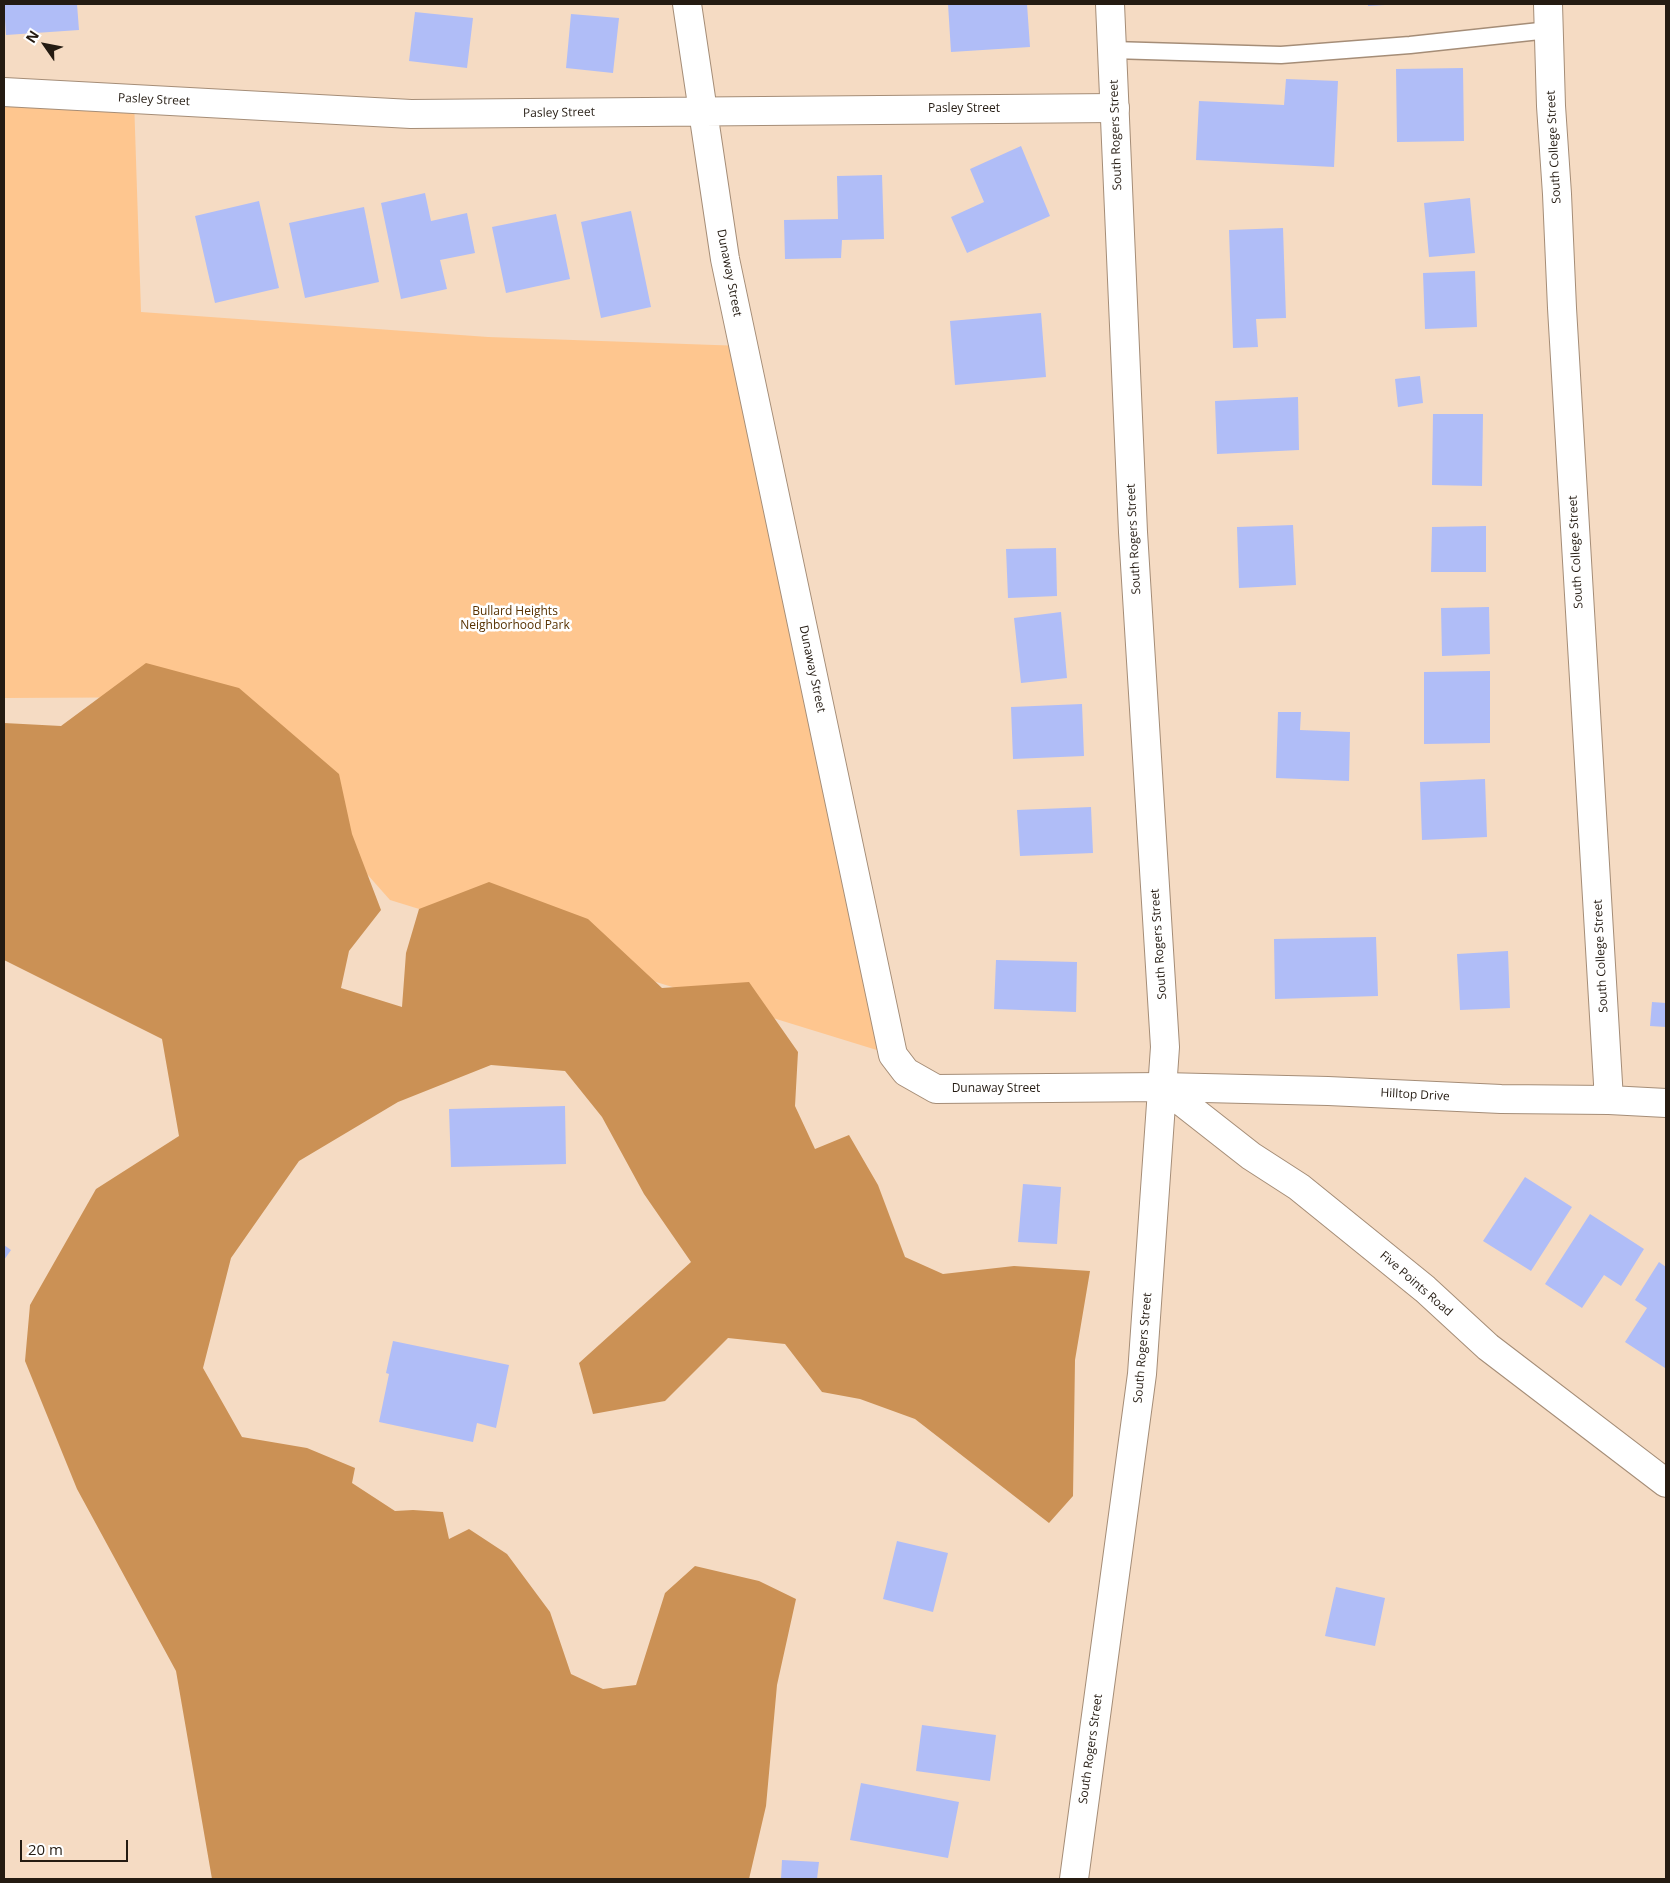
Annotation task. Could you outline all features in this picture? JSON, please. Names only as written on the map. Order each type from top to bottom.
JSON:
[{"type":"street","name":"Dunaway Street","points":[[687,4],[725,259],[893,1055],[906,1072],[936,1089],[1163,1087]]},
{"type":"street","name":"South Rogers Street","points":[[1074,1879],[1142,1374],[1165,1047],[1132,532],[1110,4]]},
{"type":"street","name":"South College Street","points":[[1548,17],[1562,308],[1609,1100]]},
{"type":"street","name":"Pasley Street","points":[[4,92],[411,114],[1115,108]]},
{"type":"street","name":"Hilltop Drive","points":[[1163,1087],[1666,1103]]},
{"type":"street","name":"Five Points Road","points":[[1163,1087],[1251,1156],[1299,1187],[1424,1289],[1488,1347],[1666,1483]]},
{"type":"lane","points":[[1112,50],[1281,55],[1410,45],[1548,17]]},
{"type":"green space","name":"Bullard Heights Neighborhood Park","points":[[4,95],[134,99],[141,312],[488,337],[743,346],[893,1055],[390,900],[210,697],[4,698]]},
{"type":"shaded area","points":[[146,663],[239,688],[339,774],[352,834],[381,910],[349,951],[341,988],[402,1007],[406,953],[419,909],[489,882],[588,919],[662,988],[749,982],[798,1052],[795,1106],[815,1149],[849,1135],[878,1185],[905,1257],[943,1274],[1014,1266],[1090,1271],[1075,1360],[1073,1496],[1049,1523],[915,1419],[860,1399],[822,1392],[785,1344],[728,1338],[665,1401],[593,1414],[579,1363],[691,1262],[644,1194],[602,1117],[565,1071],[491,1065],[398,1102],[299,1161],[231,1258],[203,1368],[242,1437],[307,1448],[355,1468],[352,1483],[395,1511],[443,1512],[449,1539],[469,1529],[507,1554],[550,1612],[571,1674],[603,1689],[636,1685],[665,1593],[695,1566],[759,1581],[796,1599],[777,1685],[766,1806],[749,1879],[212,1879],[176,1671],[77,1489],[25,1361],[30,1305],[96,1189],[179,1136],[162,1039],[4,960],[4,723],[61,726]]},
{"type":"building","points":[[4,4],[77,4],[79,30],[6,35]]},
{"type":"building","points":[[948,4],[1027,4],[1030,47],[951,52]]},
{"type":"building","points":[[1368,4],[1385,4],[1385,5],[1368,6]]},
{"type":"building","points":[[415,12],[473,18],[467,68],[409,61]]},
{"type":"building","points":[[571,14],[619,18],[613,73],[566,68]]},
{"type":"building","points":[[1463,68],[1464,141],[1397,142],[1396,69]]},
{"type":"building","points":[[1286,79],[1338,81],[1334,167],[1196,160],[1199,101],[1284,105]]},
{"type":"building","points":[[1021,146],[1050,216],[967,253],[951,217],[984,202],[970,169]]},
{"type":"building","points":[[882,175],[884,239],[842,240],[841,258],[785,259],[784,220],[838,219],[837,176]]},
{"type":"building","points":[[425,193],[431,221],[467,213],[475,253],[440,260],[447,289],[401,299],[381,203]]},
{"type":"building","points":[[1470,198],[1475,253],[1429,257],[1424,203]]},
{"type":"building","points":[[259,201],[279,288],[215,303],[195,216]]},
{"type":"building","points":[[364,207],[379,282],[305,298],[289,223]]},
{"type":"building","points":[[631,211],[651,307],[601,318],[581,222]]},
{"type":"building","points":[[556,214],[570,279],[506,293],[492,227]]},
{"type":"building","points":[[1283,228],[1286,318],[1256,319],[1258,347],[1233,348],[1229,230]]},
{"type":"building","points":[[1475,271],[1477,327],[1425,329],[1423,273]]},
{"type":"building","points":[[1041,313],[1046,377],[955,385],[950,321]]},
{"type":"building","points":[[1420,376],[1423,403],[1398,407],[1395,379]]},
{"type":"building","points":[[1298,397],[1299,450],[1217,454],[1215,401]]},
{"type":"building","points":[[1433,414],[1483,414],[1482,486],[1432,485]]},
{"type":"building","points":[[1293,525],[1296,585],[1239,588],[1237,527]]},
{"type":"building","points":[[1486,526],[1486,572],[1431,572],[1432,527]]},
{"type":"building","points":[[1056,548],[1057,596],[1008,598],[1006,549]]},
{"type":"building","points":[[1489,607],[1490,654],[1442,656],[1441,608]]},
{"type":"building","points":[[1061,612],[1067,678],[1021,683],[1014,618]]},
{"type":"building","points":[[1490,671],[1490,743],[1424,744],[1424,672]]},
{"type":"building","points":[[1082,704],[1084,756],[1013,759],[1011,707]]},
{"type":"building","points":[[1278,712],[1301,712],[1300,730],[1350,732],[1349,781],[1276,778]]},
{"type":"building","points":[[1485,779],[1487,837],[1422,840],[1420,782]]},
{"type":"building","points":[[1091,807],[1093,853],[1020,856],[1017,810]]},
{"type":"building","points":[[1376,937],[1378,996],[1275,999],[1274,939]]},
{"type":"building","points":[[1508,951],[1510,1008],[1460,1010],[1457,954]]},
{"type":"building","points":[[996,960],[1077,962],[1076,1012],[994,1009]]},
{"type":"building","points":[[1652,1002],[1666,1003],[1666,1027],[1650,1026]]},
{"type":"building","points":[[565,1106],[566,1164],[451,1167],[449,1109]]},
{"type":"building","points":[[1525,1177],[1572,1207],[1531,1271],[1483,1241]]},
{"type":"building","points":[[1023,1184],[1061,1187],[1057,1244],[1018,1242]]},
{"type":"building","points":[[1590,1214],[1644,1249],[1621,1286],[1604,1275],[1582,1308],[1545,1284]]},
{"type":"building","points":[[4,1245],[11,1250],[4,1260]]},
{"type":"building","points":[[1659,1262],[1666,1267],[1665,1368],[1625,1342],[1647,1308],[1635,1300]]},
{"type":"building","points":[[393,1341],[509,1365],[496,1428],[477,1423],[473,1442],[379,1422],[389,1374],[386,1373]]},
{"type":"building","points":[[897,1541],[948,1553],[933,1612],[883,1599]]},
{"type":"building","points":[[1336,1587],[1385,1598],[1375,1646],[1325,1636]]},
{"type":"building","points":[[922,1725],[996,1735],[990,1781],[916,1771]]},
{"type":"building","points":[[861,1783],[959,1802],[948,1858],[850,1840]]},
{"type":"building","points":[[782,1860],[819,1862],[817,1879],[781,1879]]}]
